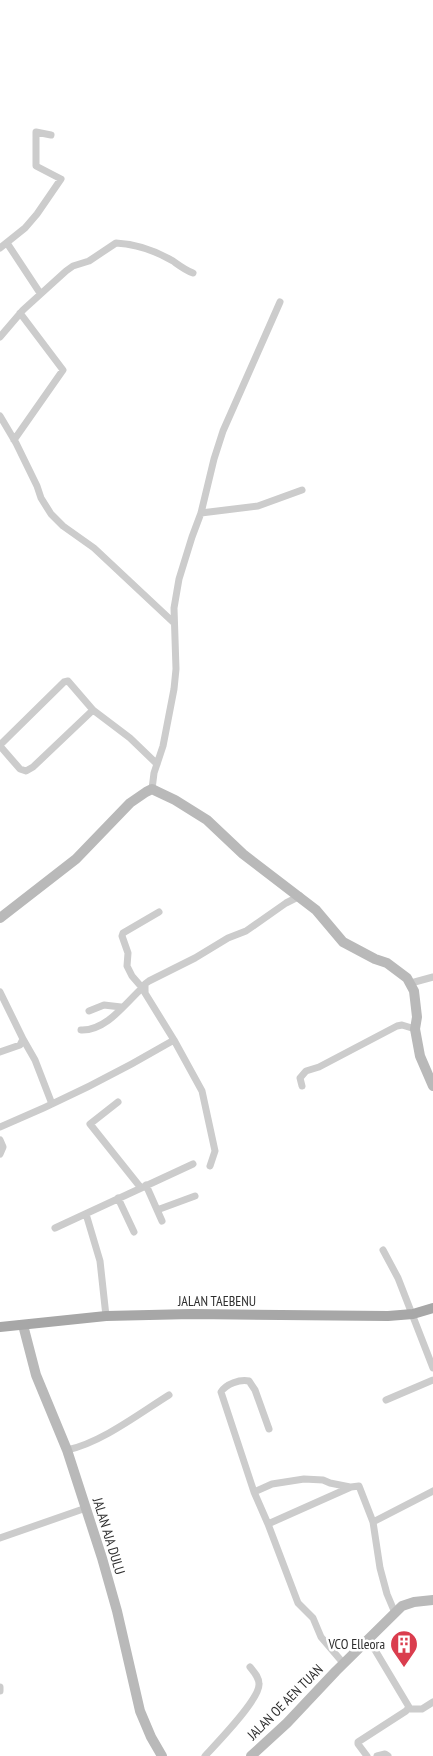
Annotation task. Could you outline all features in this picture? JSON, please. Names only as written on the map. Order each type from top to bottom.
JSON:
[{"type":"main road","name":"JALAN TAEBENU","points":[[0,1327],[106,1316],[192,1314],[388,1316],[413,1314],[433,1308]]},
{"type":"street","points":[[0,248],[37,214],[61,180],[36,166],[36,132],[51,135]]},
{"type":"street","points":[[7,243],[40,293]]},
{"type":"street","points":[[0,338],[40,293],[66,271],[73,266],[89,261],[116,243],[146,248],[175,262],[184,270],[193,273]]},
{"type":"street","points":[[152,790],[154,773],[163,746],[176,678],[173,622],[179,580],[201,513],[223,431],[280,302]]},
{"type":"street","points":[[14,440],[63,370],[20,314]]},
{"type":"street","points":[[0,416],[51,514],[94,548],[173,622]]},
{"type":"street","points":[[201,513],[258,506],[302,490]]},
{"type":"street","points":[[93,710],[26,771],[20,769],[0,746],[66,681],[72,684],[93,710],[130,738],[157,764]]},
{"type":"street","points":[[0,918],[76,859],[130,803],[141,794],[152,790],[176,800],[207,820],[243,854],[316,910],[343,942],[375,960],[387,963],[404,975],[411,983],[414,991],[417,1017],[415,1029],[422,1064],[433,1086]]},
{"type":"street","points":[[81,1030],[91,1031],[98,1028],[143,989],[149,981],[195,958],[228,938],[246,931],[286,903],[300,896]]},
{"type":"street","points":[[159,912],[123,933],[122,936],[128,953],[127,966],[132,976],[143,989],[199,1083],[205,1100],[215,1151],[210,1166]]},
{"type":"street","points":[[411,983],[433,978]]},
{"type":"street","points":[[0,992],[35,1060],[52,1104]]},
{"type":"street","points":[[88,1011],[104,1005],[121,1007]]},
{"type":"street","points":[[302,1086],[300,1078],[306,1072],[397,1026],[402,1025],[415,1029]]},
{"type":"street","points":[[0,1052],[20,1044],[23,1039]]},
{"type":"street","points":[[0,1127],[125,1069],[174,1040]]},
{"type":"street","points":[[118,1102],[90,1124],[144,1187],[158,1210],[162,1221]]},
{"type":"street","points":[[0,1140],[3,1147],[0,1154]]},
{"type":"street","points":[[55,1228],[193,1164]]},
{"type":"street","points":[[158,1210],[195,1196]]},
{"type":"street","points":[[118,1198],[134,1232]]},
{"type":"street","points":[[86,1214],[100,1261],[106,1316]]},
{"type":"street","points":[[383,1250],[398,1278],[433,1368]]},
{"type":"street","name":"JALAN AJA DULU","points":[[23,1325],[36,1375],[67,1450],[86,1508],[117,1611],[140,1711],[151,1737],[162,1756]]},
{"type":"street","points":[[269,1429],[255,1390],[249,1381],[244,1380],[224,1388],[221,1392],[254,1492],[298,1603],[313,1618],[321,1636],[344,1664]]},
{"type":"street","points":[[386,1400],[433,1380]]},
{"type":"street","points":[[67,1450],[78,1448],[104,1435],[170,1395]]},
{"type":"street","points":[[254,1492],[272,1484],[304,1479],[323,1480],[350,1487],[359,1486],[373,1522],[380,1568],[387,1594],[395,1612]]},
{"type":"street","points":[[268,1524],[350,1487]]},
{"type":"street","points":[[373,1522],[433,1490]]},
{"type":"street","points":[[0,1538],[86,1508]]},
{"type":"street","name":"JALAN OE AEN TUAN","points":[[251,1756],[287,1723],[395,1612],[407,1604],[433,1600]]},
{"type":"street","points":[[367,1756],[358,1742],[406,1712],[408,1708],[407,1701],[369,1640]]},
{"type":"street","points":[[205,1756],[247,1708],[259,1689],[258,1678],[250,1667]]},
{"type":"street","points":[[408,1708],[422,1708],[433,1702]]},
{"type":"street","points":[[376,1756],[385,1754],[388,1756]]},
{"type":"place","name":"VCO Elleora","points":[[404,1668]]}]
